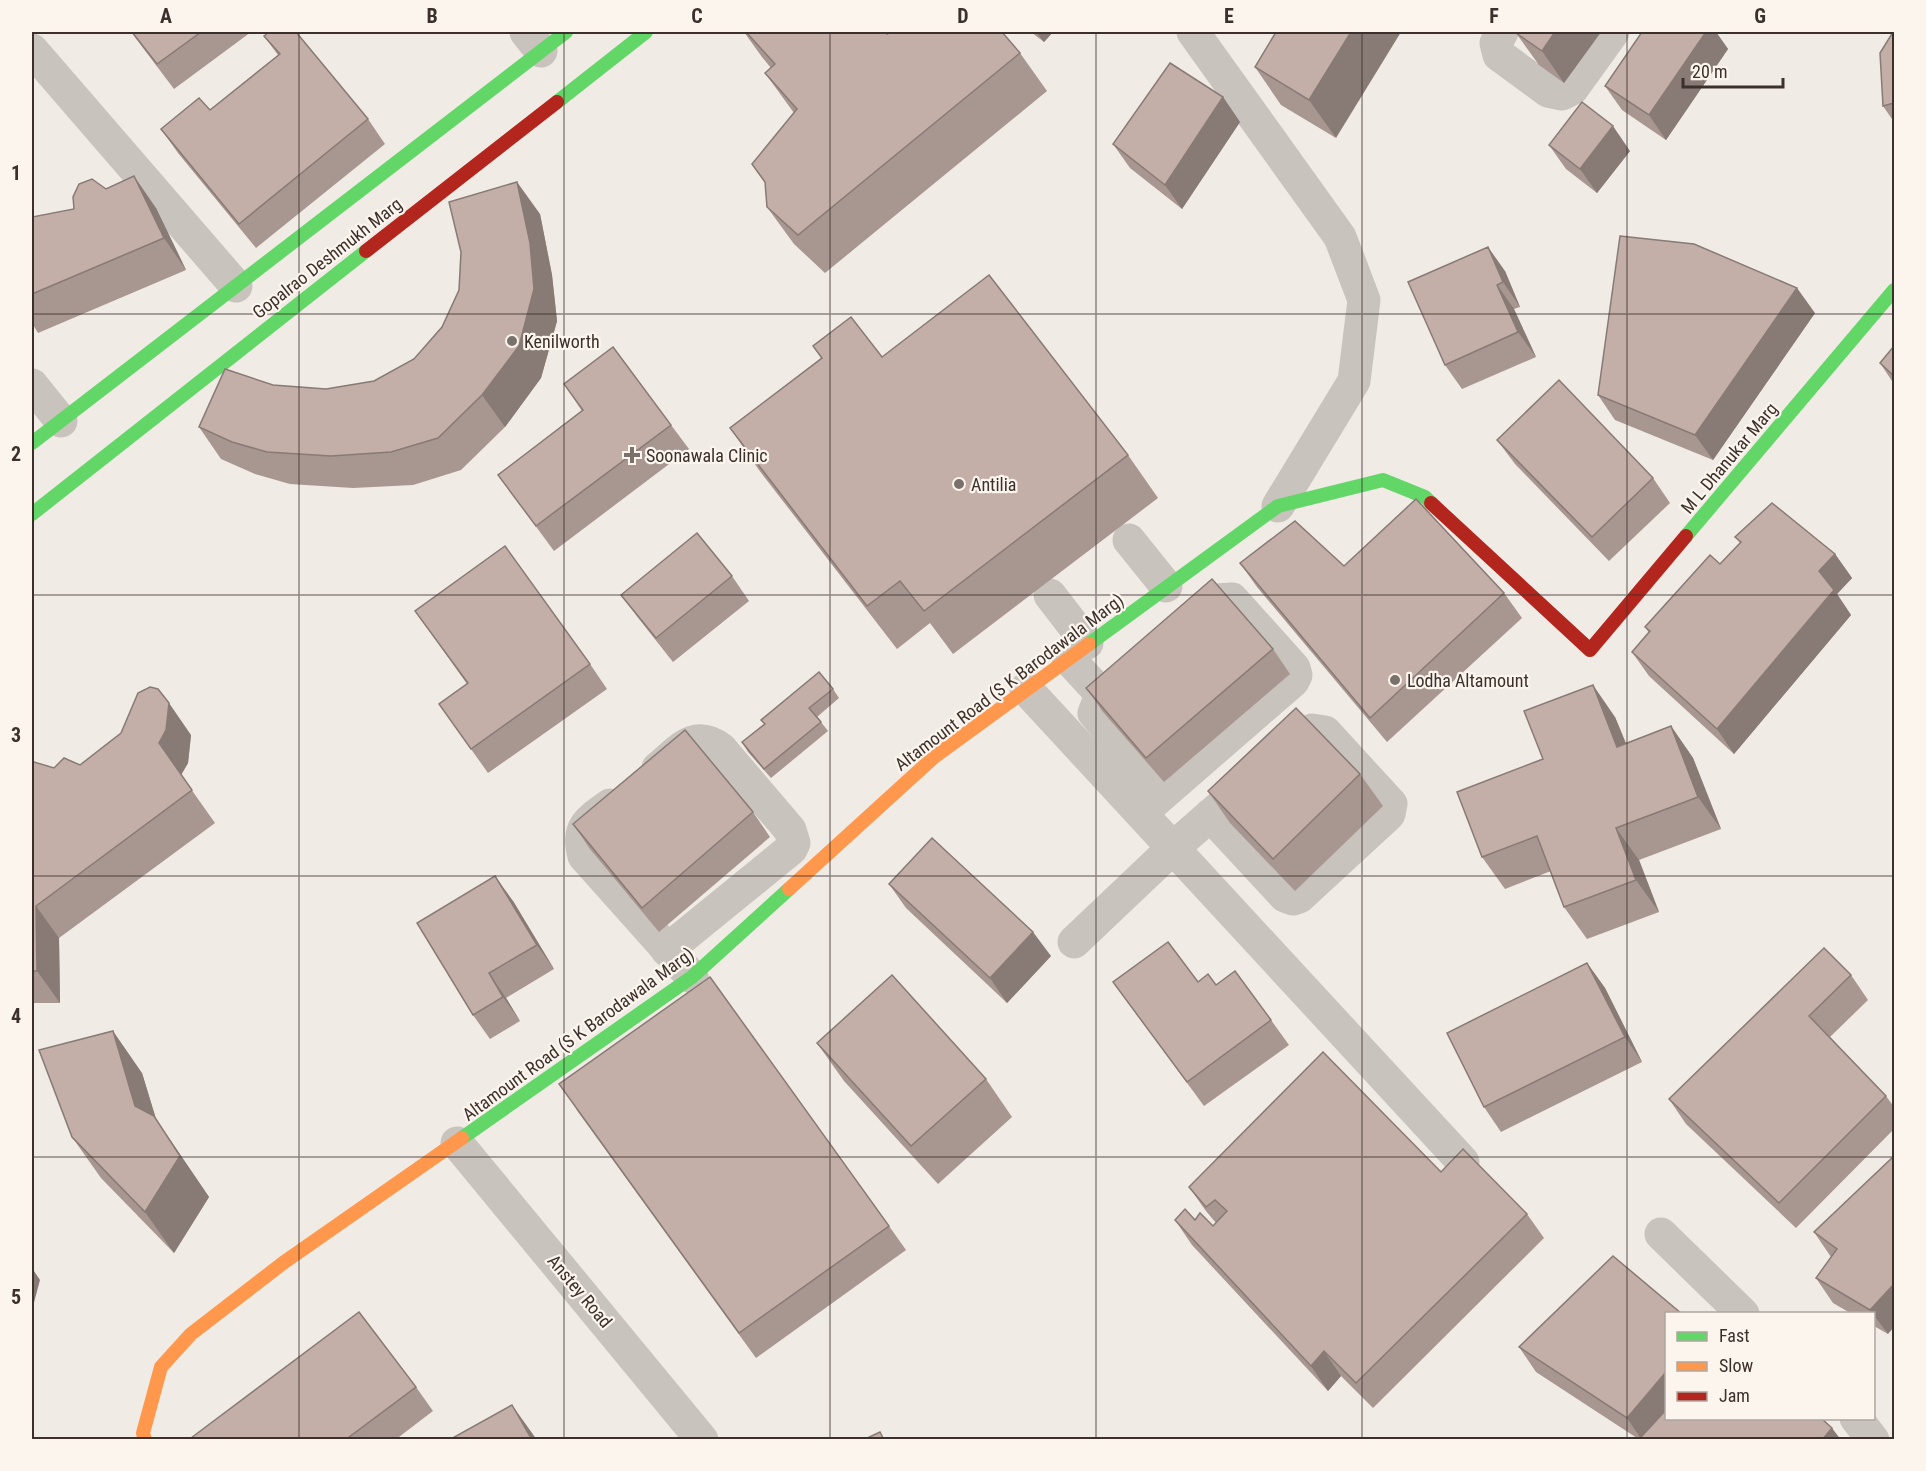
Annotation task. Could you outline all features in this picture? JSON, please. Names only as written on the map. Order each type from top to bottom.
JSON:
[{"type":"street","name":"Gopalrao Deshmukh Marg","points":[[32,513],[646,32]]},
{"type":"street","points":[[1193,32],[1340,237],[1364,300],[1354,381],[1278,506]]},
{"type":"street","points":[[1502,32],[1496,43],[1499,55],[1548,90],[1562,94],[1572,89],[1613,32]]},
{"type":"street","name":"Gopalrao Deshmukh Marg","points":[[32,443],[236,286],[544,38]]},
{"type":"street","points":[[32,50],[236,286]]},
{"type":"street","name":"M L Dhanukar Marg","points":[[1590,650],[1894,290]]},
{"type":"street","points":[[32,385],[61,421]]},
{"type":"street","name":"Altamount Road (S K Barodawala Marg)","points":[[144,1440],[143,1433],[161,1367],[191,1334],[284,1263],[692,977],[784,873],[1078,650],[1278,506],[1383,480],[1425,497],[1590,650]]},
{"type":"street","points":[[1129,540],[1174,580],[1210,605]]},
{"type":"street","points":[[1050,595],[1105,698]]},
{"type":"street","points":[[1151,803],[1293,681],[1296,675],[1294,668],[1237,601],[1222,597],[1210,605],[1105,698],[1094,709],[1096,717],[1151,803],[1173,848],[1463,1162]]},
{"type":"street","points":[[1026,689],[1151,803]]},
{"type":"street","points":[[1074,942],[1210,815],[1303,734],[1312,730],[1326,732],[1391,804],[1389,814],[1299,897],[1293,899],[1285,896],[1210,815]]},
{"type":"street","points":[[668,950],[784,873],[794,843],[790,830],[721,749],[703,739],[692,741],[590,820],[583,829],[580,842],[584,856],[692,977]]},
{"type":"street","name":"Anstey Road","points":[[457,1143],[702,1440]]},
{"type":"street","points":[[1662,1234],[1741,1312]]},
{"type":"street","points":[[1857,1420],[1873,1440]]},
{"type":"building","points":[[132,32],[201,32],[157,64]]},
{"type":"building","points":[[269,32],[296,32],[368,119],[239,224],[161,129],[199,98],[210,110],[280,54],[264,36]]},
{"type":"building","points":[[746,32],[885,32],[887,34],[891,32],[1002,32],[1020,53],[798,235],[767,207],[765,182],[752,164],[797,109],[765,73],[775,64]]},
{"type":"building","points":[[1276,32],[1351,32],[1309,100],[1255,67]]},
{"type":"building","points":[[1517,32],[1555,32],[1542,51]]},
{"type":"building","points":[[1642,32],[1706,32],[1649,115],[1605,86]]},
{"type":"building","points":[[1893,32],[1894,103],[1883,106],[1880,53]]},
{"type":"building","points":[[1170,63],[1223,97],[1165,185],[1113,144]]},
{"type":"building","points":[[1582,102],[1613,126],[1580,169],[1549,145]]},
{"type":"building","points":[[134,176],[164,238],[32,294],[32,217],[74,209],[73,197],[79,184],[92,179],[106,189]]},
{"type":"building","points":[[517,182],[530,243],[534,289],[519,346],[482,395],[438,438],[391,452],[331,456],[267,452],[232,442],[199,427],[225,369],[273,385],[326,389],[374,381],[414,359],[442,327],[459,290],[461,252],[449,202]]},
{"type":"building","points":[[1620,236],[1694,244],[1797,288],[1695,435],[1598,395]]},
{"type":"building","points":[[1488,247],[1503,282],[1497,285],[1518,332],[1445,365],[1408,282]]},
{"type":"building","name":"Antilia","points":[[989,275],[1128,455],[924,611],[900,581],[867,606],[730,428],[822,358],[813,346],[851,317],[882,357]]},
{"type":"building","points":[[1894,346],[1894,376],[1880,363]]},
{"type":"building","points":[[613,347],[671,425],[536,526],[498,475],[583,410],[564,384]]},
{"type":"building","points":[[1559,380],[1653,478],[1592,537],[1497,440]]},
{"type":"building","name":"Lodha Altamount","points":[[1416,499],[1504,593],[1370,718],[1240,563],[1295,521],[1344,566]]},
{"type":"building","points":[[1772,503],[1835,554],[1819,571],[1834,590],[1717,729],[1632,652],[1650,631],[1645,627],[1710,555],[1720,564],[1741,542],[1735,537]]},
{"type":"building","points":[[697,533],[732,576],[656,638],[621,595]]},
{"type":"building","points":[[505,546],[590,664],[471,749],[439,704],[468,683],[415,611]]},
{"type":"building","points":[[1212,579],[1273,649],[1146,758],[1086,688]]},
{"type":"building","points":[[819,672],[833,689],[809,708],[821,722],[764,769],[742,742],[765,724],[761,720]]},
{"type":"building","points":[[1593,685],[1617,747],[1671,726],[1698,797],[1616,828],[1636,880],[1564,907],[1537,836],[1482,857],[1457,792],[1543,759],[1524,711]]},
{"type":"building","points":[[150,687],[158,689],[169,703],[166,730],[159,743],[192,790],[36,906],[37,971],[32,971],[32,763],[54,768],[64,758],[80,765],[121,733],[138,693]]},
{"type":"building","points":[[1296,708],[1360,774],[1273,859],[1208,791]]},
{"type":"building","points":[[685,730],[753,812],[642,908],[573,824]]},
{"type":"building","points":[[932,838],[1033,932],[990,978],[889,884]]},
{"type":"building","points":[[495,876],[537,945],[489,973],[503,997],[473,1015],[417,923]]},
{"type":"building","points":[[1168,942],[1198,982],[1208,974],[1216,985],[1235,971],[1271,1020],[1187,1082],[1113,982]]},
{"type":"building","points":[[1824,948],[1851,975],[1809,1016],[1886,1096],[1779,1203],[1669,1099]]},
{"type":"building","points":[[1587,963],[1625,1037],[1484,1107],[1447,1033]]},
{"type":"building","points":[[892,975],[986,1079],[911,1146],[817,1043]]},
{"type":"building","points":[[710,977],[889,1226],[739,1333],[559,1084]]},
{"type":"building","points":[[113,1031],[135,1106],[154,1116],[180,1156],[145,1212],[72,1137],[39,1050]]},
{"type":"building","points":[[1323,1052],[1441,1172],[1463,1149],[1527,1214],[1356,1383],[1324,1351],[1311,1366],[1175,1220],[1185,1209],[1195,1220],[1200,1213],[1213,1226],[1227,1211],[1215,1200],[1206,1207],[1189,1187]]},
{"type":"building","points":[[1894,1156],[1894,1284],[1870,1310],[1816,1278],[1837,1249],[1814,1232]]},
{"type":"building","points":[[1613,1256],[1680,1312],[1665,1312],[1665,1373],[1627,1418],[1519,1347]]},
{"type":"building","points":[[359,1312],[416,1387],[345,1440],[193,1440],[191,1438]]},
{"type":"building","points":[[512,1405],[532,1440],[449,1440]]},
{"type":"building","points":[[1665,1411],[1665,1420],[1823,1420],[1832,1428],[1822,1440],[1644,1440],[1641,1437]]},
{"type":"building","points":[[880,1432],[884,1440],[863,1440]]},
{"type":"traffic: fast","points":[[32,443],[566,32]]},
{"type":"traffic: fast","points":[[557,102],[646,32]]},
{"type":"traffic: fast","points":[[32,514],[366,251]]},
{"type":"traffic: fast","points":[[1686,536],[1894,290]]},
{"type":"traffic: fast","points":[[1089,644],[1278,506],[1383,480],[1425,497],[1431,503]]},
{"type":"traffic: fast","points":[[462,1138],[692,977],[789,889]]},
{"type":"traffic: slow","points":[[789,889],[934,757],[1089,644]]},
{"type":"traffic: slow","points":[[145,1440],[143,1433],[161,1367],[191,1334],[283,1263],[462,1138]]},
{"type":"traffic: jam","points":[[366,251],[557,102]]},
{"type":"traffic: jam","points":[[1431,503],[1590,650],[1686,536]]},
{"type":"place","name":"Kenilworth","points":[[512,341]]},
{"type":"place","name":"Soonawala Clinic","points":[[632,455]]},
{"type":"place","name":"Antilia","points":[[959,484]]},
{"type":"place","name":"Lodha Altamount","points":[[1395,680]]}]
